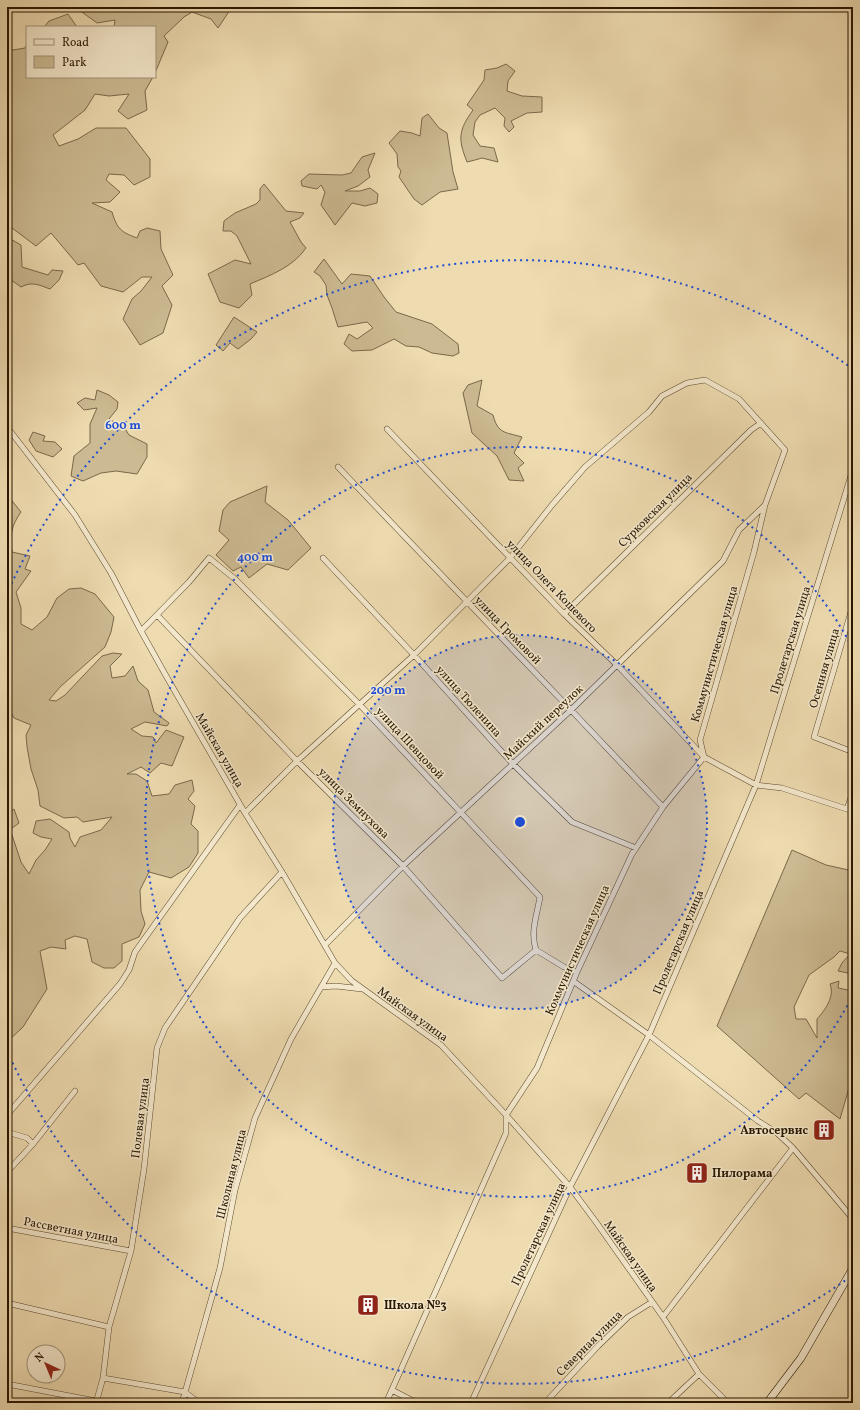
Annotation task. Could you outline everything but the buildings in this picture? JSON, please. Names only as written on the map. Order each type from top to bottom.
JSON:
[{"type":"main road","points":[[767,1403],[801,1358],[853,1268]]},
{"type":"street","points":[[245,813],[297,761],[414,655],[467,602],[510,558],[552,505],[585,467],[649,412],[662,396],[687,383],[705,380],[739,399],[761,423]]},
{"type":"street","name":"Коммунистическая улица","points":[[506,1115],[536,1068],[573,981],[632,854],[663,807],[704,757],[700,740],[754,552],[765,505],[785,450],[761,423]]},
{"type":"street","name":"Сурковская улица","points":[[564,614],[751,430],[761,423]]},
{"type":"street","name":"Майская улица","points":[[7,427],[75,515],[111,573],[141,631],[240,805],[282,872],[335,963],[352,981],[441,1045],[506,1115],[570,1187],[663,1317],[699,1374],[728,1403]]},
{"type":"street","name":"улица Олега Кошевого","points":[[387,429],[564,614],[617,665],[704,757],[756,785]]},
{"type":"street","name":"улица Громовой","points":[[338,467],[663,807]]},
{"type":"street","name":"Пролетарская улица","points":[[472,1403],[570,1187],[650,1035],[756,785],[853,469]]},
{"type":"street","name":"Майский переулок","points":[[325,945],[403,866],[571,710],[723,562],[739,530],[765,505]]},
{"type":"street","name":"улица Шевцовой","points":[[157,615],[190,582],[209,558],[240,584],[359,704],[540,896],[534,926],[533,941],[536,950]]},
{"type":"street","name":"улица Тюленина","points":[[323,558],[414,655],[512,764],[572,822],[636,848]]},
{"type":"street","name":"Осенняя улица","points":[[853,605],[814,737],[853,752]]},
{"type":"street","points":[[141,631],[157,615]]},
{"type":"street","name":"улица Земнухова","points":[[157,615],[297,761],[403,866],[502,978],[536,950]]},
{"type":"street","points":[[756,785],[782,788],[853,811]]},
{"type":"street","points":[[847,809],[853,792]]},
{"type":"street","points":[[7,1115],[120,984],[129,970],[135,952],[240,805]]},
{"type":"street","name":"Полевая улица","points":[[96,1402],[103,1378],[109,1327],[131,1251],[144,1169],[157,1048],[164,1028],[240,918],[282,872]]},
{"type":"street","points":[[536,950],[564,967],[578,972]]},
{"type":"street","name":"Школьная улица","points":[[182,1403],[220,1268],[235,1190],[255,1118],[291,1039],[335,963]]},
{"type":"street","points":[[573,981],[650,1035],[758,1121],[777,1133],[793,1148],[853,1220]]},
{"type":"street","points":[[321,987],[336,986],[363,989]]},
{"type":"street","points":[[7,1172],[33,1144],[75,1091]]},
{"type":"street","points":[[386,1403],[506,1133],[506,1115]]},
{"type":"street","points":[[7,1132],[27,1138],[33,1144]]},
{"type":"street","points":[[663,1317],[793,1148]]},
{"type":"street","name":"Рассветная улица","points":[[7,1228],[131,1251]]},
{"type":"street","name":"Северная улица","points":[[545,1403],[598,1346],[628,1317],[652,1302]]},
{"type":"street","points":[[7,1303],[109,1327]]},
{"type":"street","points":[[668,1403],[699,1374]]},
{"type":"street","points":[[103,1378],[185,1392],[200,1403]]},
{"type":"street","points":[[7,1384],[96,1402]]},
{"type":"street","points":[[392,1390],[417,1403]]},
{"type":"green space","points":[[78,7],[232,7],[218,28],[211,19],[192,12],[184,17],[164,36],[168,42],[156,71],[156,26],[114,26],[115,20],[97,23],[79,10]]},
{"type":"green space","points":[[68,14],[76,26],[45,26],[49,21]]},
{"type":"green space","points":[[26,46],[26,78],[152,78],[145,91],[147,110],[128,119],[118,111],[129,94],[109,96],[95,94],[85,110],[53,135],[59,146],[78,139],[96,128],[126,128],[150,159],[150,177],[134,185],[124,175],[109,174],[106,180],[120,192],[110,202],[92,203],[112,212],[120,229],[132,236],[137,238],[140,231],[147,228],[160,231],[161,249],[173,275],[162,286],[172,305],[163,333],[140,345],[123,319],[132,299],[141,291],[152,277],[142,277],[123,292],[101,286],[84,263],[78,265],[51,233],[36,246],[12,228],[7,214],[7,51],[25,48]]},
{"type":"green space","points":[[506,64],[515,71],[508,81],[507,91],[522,96],[542,97],[542,112],[527,113],[511,121],[514,127],[509,132],[504,126],[505,118],[495,108],[480,115],[475,122],[473,135],[480,146],[494,148],[498,162],[482,158],[467,162],[462,147],[461,135],[464,124],[473,110],[467,105],[484,80],[485,70],[497,68]]},
{"type":"green space","points":[[428,114],[439,128],[447,133],[453,172],[458,189],[440,192],[422,205],[414,199],[399,177],[401,171],[398,167],[397,154],[389,143],[400,131],[420,136],[422,118]]},
{"type":"green space","points":[[375,153],[368,170],[370,177],[358,186],[345,191],[360,191],[370,188],[378,194],[377,203],[365,206],[352,203],[335,225],[321,205],[325,192],[321,185],[317,189],[302,186],[301,181],[309,174],[342,175],[351,173],[362,157]]},
{"type":"green space","points":[[264,184],[286,211],[304,213],[300,218],[290,222],[306,248],[295,260],[274,274],[250,284],[252,295],[239,308],[220,302],[208,274],[235,260],[251,264],[237,236],[231,231],[223,231],[224,221],[235,213],[256,204],[260,200],[260,189]]},
{"type":"green space","points":[[7,237],[21,245],[22,267],[48,275],[52,270],[63,271],[59,280],[50,289],[32,284],[21,287],[7,277]]},
{"type":"green space","points":[[324,259],[342,284],[351,274],[370,276],[396,312],[432,324],[458,344],[459,353],[453,356],[432,353],[419,347],[406,346],[394,339],[372,350],[352,351],[344,344],[349,334],[357,339],[373,328],[367,322],[338,327],[327,295],[326,285],[320,276],[314,272]]},
{"type":"green space","points":[[234,317],[257,332],[251,339],[238,349],[230,343],[223,351],[216,345]]},
{"type":"green space","points":[[482,380],[477,406],[493,415],[497,426],[500,429],[507,433],[522,437],[514,453],[524,463],[518,468],[524,481],[509,480],[497,456],[472,433],[463,393],[468,385]]},
{"type":"green space","points":[[97,390],[109,395],[118,402],[117,409],[109,419],[124,427],[129,435],[147,444],[147,457],[137,474],[116,471],[101,473],[83,481],[71,476],[74,456],[90,443],[90,424],[97,408],[84,410],[77,403],[85,398],[95,400]]},
{"type":"green space","points":[[33,432],[45,436],[43,441],[55,442],[62,449],[53,457],[36,451],[29,440]]},
{"type":"green space","points":[[7,477],[9,497],[21,512],[12,531],[12,552],[30,556],[25,569],[31,571],[16,592],[21,608],[21,624],[32,630],[47,617],[57,598],[69,589],[81,588],[95,594],[114,617],[111,632],[105,647],[60,687],[49,700],[56,701],[65,695],[102,656],[113,653],[122,654],[110,666],[112,678],[125,676],[133,666],[138,681],[148,690],[154,712],[169,723],[167,726],[145,722],[131,729],[142,736],[153,737],[156,743],[166,730],[184,737],[172,766],[161,763],[150,773],[141,767],[127,774],[136,774],[147,781],[152,796],[169,794],[175,785],[192,780],[194,791],[188,799],[195,806],[191,824],[198,831],[198,853],[189,867],[171,878],[149,872],[140,890],[141,911],[145,924],[139,937],[122,944],[122,961],[114,968],[104,968],[92,962],[87,939],[75,936],[65,940],[66,949],[51,947],[40,951],[47,989],[23,1027],[7,1042],[7,815],[14,809],[19,823],[11,829],[11,832],[21,862],[29,874],[36,860],[52,839],[41,837],[33,833],[36,821],[50,819],[69,832],[70,838],[75,847],[80,837],[101,830],[112,817],[83,822],[77,817],[64,818],[40,806],[38,790],[31,769],[27,747],[26,735],[31,725],[14,718],[7,705]]},
{"type":"green space","points":[[267,486],[265,502],[288,520],[311,548],[288,570],[267,564],[249,578],[241,567],[233,571],[216,555],[229,540],[219,531],[223,510],[230,502]]},
{"type":"green space","points":[[792,850],[826,865],[853,871],[853,974],[838,971],[842,963],[850,954],[840,951],[809,975],[794,1007],[796,1019],[806,1019],[817,1038],[817,1019],[826,1007],[830,998],[830,984],[839,981],[838,988],[853,991],[853,1074],[840,1119],[806,1093],[799,1099],[717,1026]]},
{"type":"place","name":"Автосервис","points":[[824,1130]]},
{"type":"place","name":"Пилорама","points":[[697,1173]]},
{"type":"place","name":"Школа №3","points":[[368,1305]]}]
